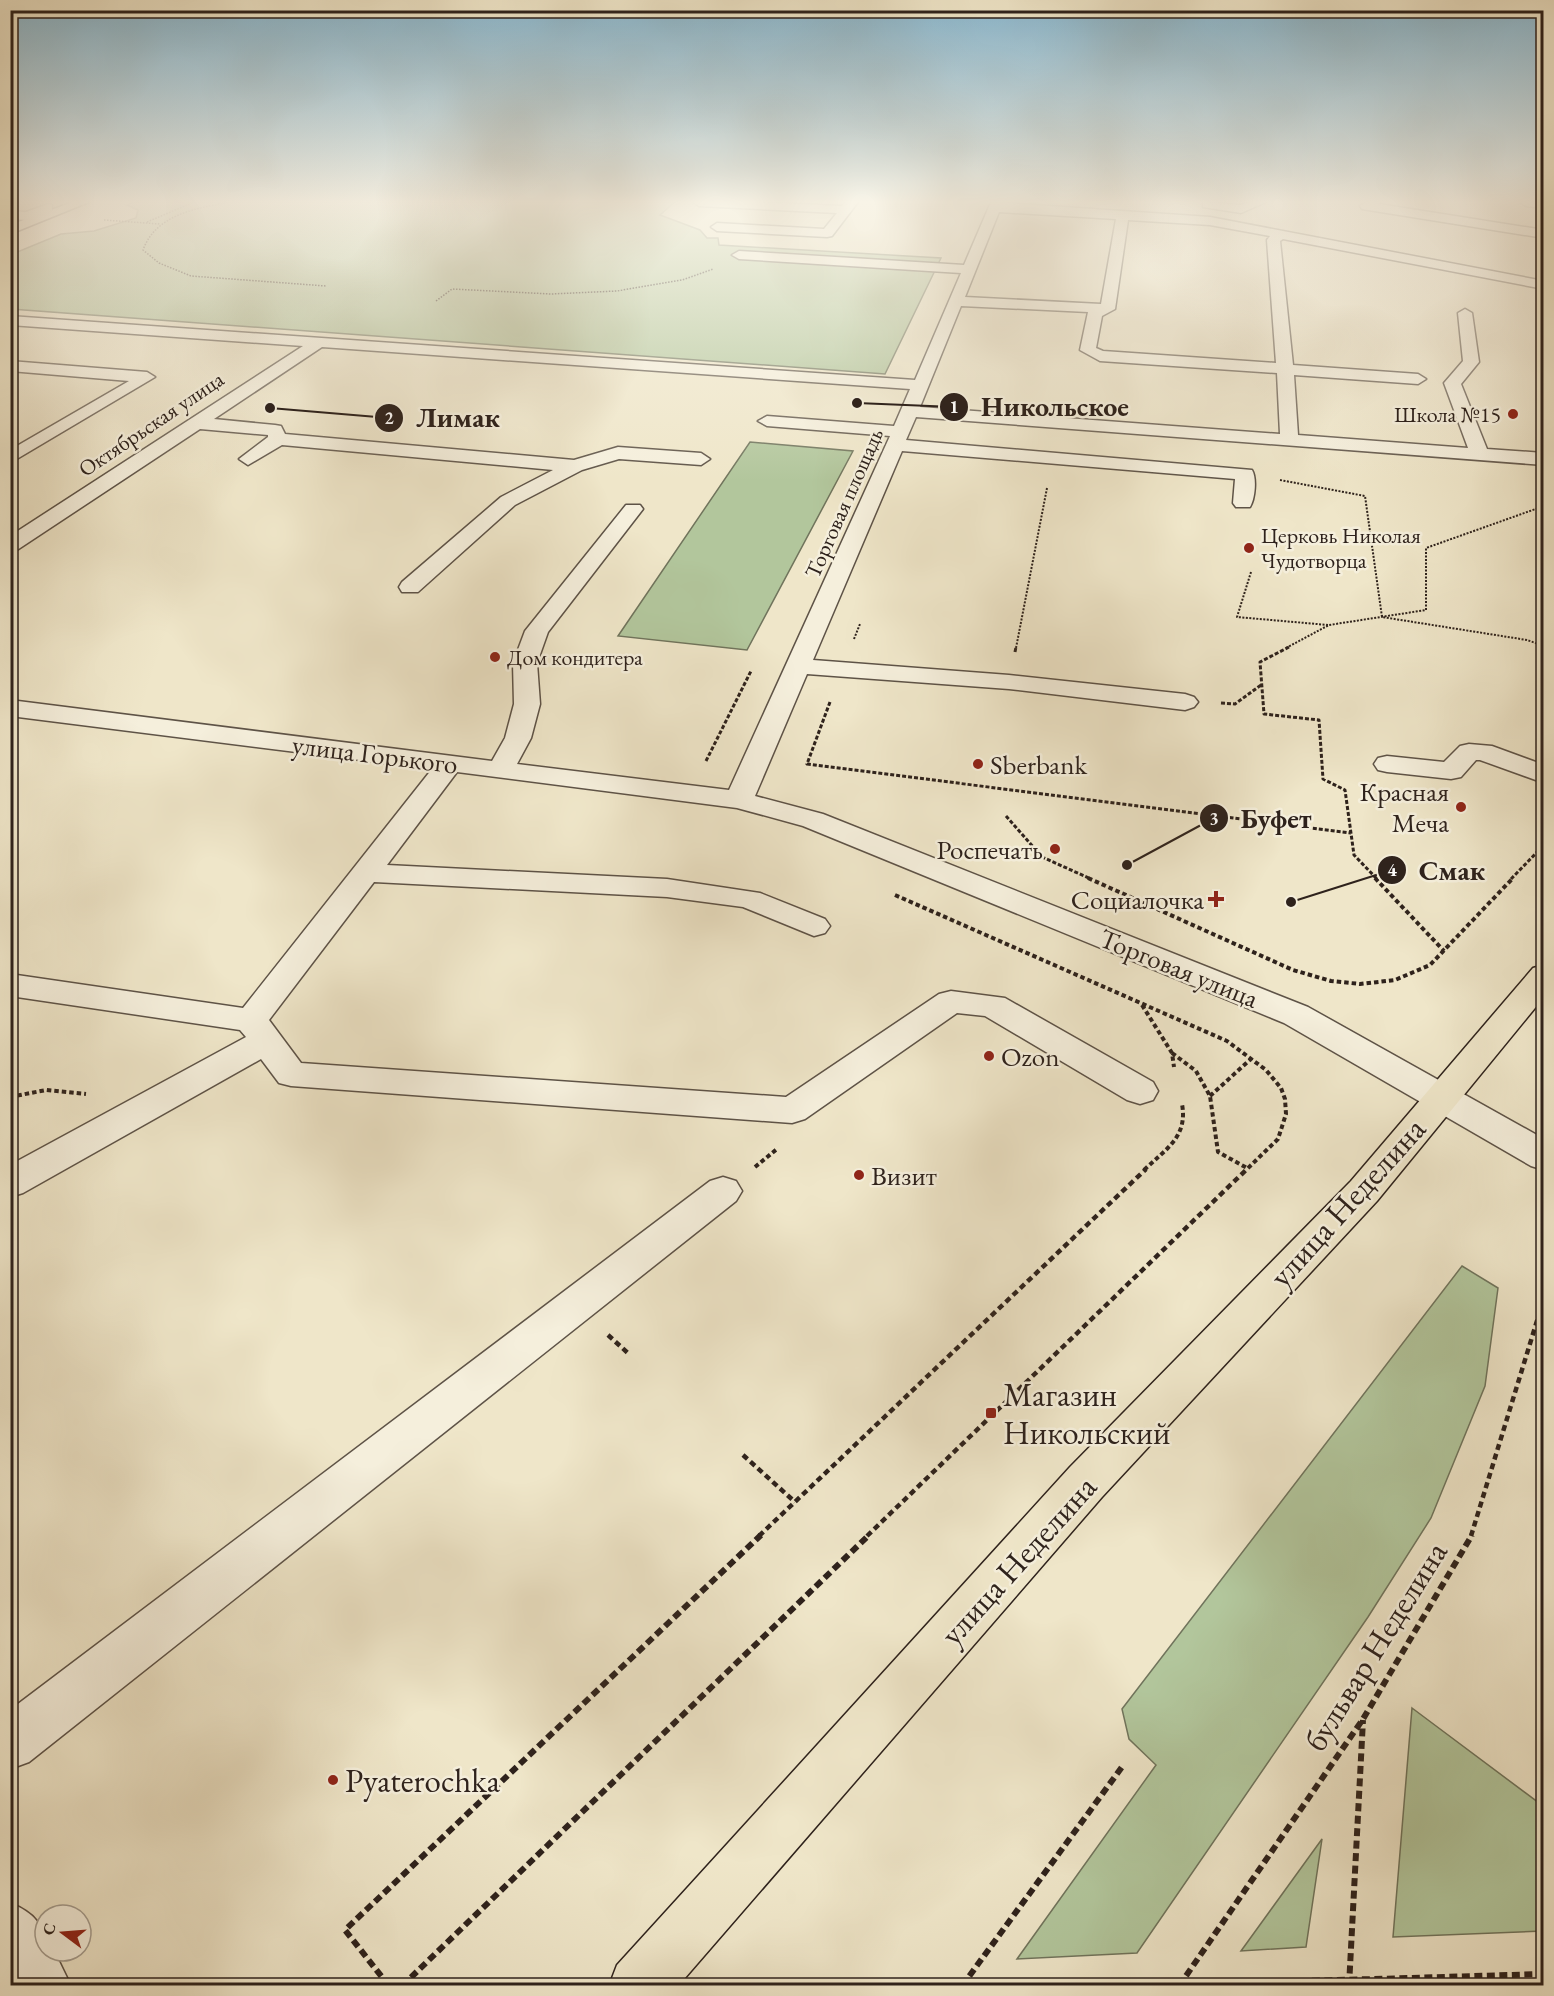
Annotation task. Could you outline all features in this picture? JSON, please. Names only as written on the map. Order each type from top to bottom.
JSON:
[{"type":"main road","name":"улица Неделина","points":[[638,1986],[1086,1482],[1364,1191],[1439,1098],[1544,975]]},
{"type":"street","points":[[910,411],[958,295]]},
{"type":"street","points":[[1108,309],[1110,295]]},
{"type":"street","points":[[1278,295],[1289,439]]},
{"type":"street","points":[[955,301],[1108,309]]},
{"type":"street","points":[[1108,309],[1095,313],[1088,350],[1100,356],[1418,379]]},
{"type":"street","points":[[1465,313],[1471,362],[1452,383],[1480,454]]},
{"type":"street","points":[[10,320],[919,385]]},
{"type":"street","name":"Октябрьская улица","points":[[10,546],[319,342]]},
{"type":"street","points":[[10,366],[147,376],[10,458]]},
{"type":"street","name":"Торговая площадь","points":[[739,800],[910,411],[1544,459]]},
{"type":"street","points":[[767,421],[1053,458],[1245,474],[1244,503]]},
{"type":"street","points":[[197,423],[275,430],[278,439]]},
{"type":"street","points":[[248,459],[278,439],[575,466]]},
{"type":"street","points":[[410,588],[508,501],[575,466],[618,453],[701,459]]},
{"type":"street","points":[[501,769],[518,738],[527,704],[525,663],[537,631],[633,509]]},
{"type":"street","points":[[22,516],[52,519]]},
{"type":"street","points":[[798,666],[1009,682],[1185,702]]},
{"type":"street","name":"улица Горького","points":[[10,708],[739,800]]},
{"type":"street","points":[[1387,764],[1451,771],[1469,752],[1483,752],[1544,775]]},
{"type":"street","points":[[10,1183],[259,1031],[365,873],[450,764]]},
{"type":"street","name":"Торговая улица","points":[[739,800],[813,820],[1296,1015],[1544,1156]]},
{"type":"street","points":[[365,873],[668,888],[749,899],[814,926]]},
{"type":"street","points":[[10,985],[259,1031],[291,1074],[792,1110],[951,1002],[993,1006],[1140,1091]]},
{"type":"street","points":[[10,1743],[723,1191]]},
{"type":"street","points":[[10,1932],[42,1986]]},
{"type":"path","points":[[436,301],[444,295]]},
{"type":"path","points":[[1009,682],[1053,458]]},
{"type":"path","points":[[1245,474],[1365,496],[1382,617]]},
{"type":"path","points":[[1251,572],[1237,617],[1329,625],[1426,610],[1426,548],[1544,506]]},
{"type":"path","points":[[863,615],[807,764],[1351,833]]},
{"type":"path","points":[[1382,617],[1527,640],[1544,646]]},
{"type":"path","points":[[1329,625],[1260,662],[1264,714],[1319,720],[1323,779],[1345,790],[1354,855],[1444,951]]},
{"type":"path","points":[[1006,816],[1042,856],[1293,970],[1331,981],[1360,984],[1395,980],[1431,965],[1544,845]]},
{"type":"path","points":[[402,1986],[1278,1139],[1286,1112],[1284,1095],[1275,1077],[1227,1041],[884,890]]},
{"type":"path","points":[[1141,1003],[1172,1053],[1196,1071],[1210,1096],[1218,1152],[1248,1168]]},
{"type":"path","points":[[1210,1096],[1251,1058]]},
{"type":"path","points":[[389,1986],[345,1930],[1178,1138],[1185,1120]]},
{"type":"path","name":"бульвар Неделина","points":[[1179,1985],[1363,1719],[1472,1534],[1544,1298]]},
{"type":"path","points":[[743,1455],[795,1502]]},
{"type":"path","points":[[1349,1983],[1363,1719]]},
{"type":"path","points":[[962,1986],[1122,1767]]},
{"type":"path","points":[[1137,1986],[1349,1983],[1544,1974]]},
{"type":"green space","points":[[11,295],[923,295],[885,374],[11,309]]},
{"type":"green space","points":[[750,442],[853,451],[747,650],[618,636]]},
{"type":"green space","points":[[1462,1266],[1498,1288],[1485,1386],[1431,1518],[1368,1617],[1137,1953],[1017,1959],[1156,1765],[1129,1739],[1122,1709]]},
{"type":"green space","points":[[1412,1708],[1543,1806],[1543,1931],[1393,1937]]},
{"type":"green space","points":[[1322,1839],[1306,1947],[1241,1951]]},
{"type":"place","name":"Никольское","points":[[857,403]]},
{"type":"place","name":"Лимак","points":[[270,408]]},
{"type":"place","name":"Школа №15","points":[[1513,414]]},
{"type":"place","name":"Церковь Николая Чудотворца","points":[[1249,548]]},
{"type":"place","name":"Дом кондитера","points":[[495,657]]},
{"type":"place","name":"Sberbank","points":[[978,764]]},
{"type":"place","name":"Красная Меча","points":[[1461,807]]},
{"type":"place","name":"Роспечать","points":[[1055,849]]},
{"type":"place","name":"Буфет","points":[[1127,865]]},
{"type":"place","name":"Социалочка","points":[[1216,899]]},
{"type":"place","name":"Смак","points":[[1291,902]]},
{"type":"place","name":"Ozon","points":[[989,1056]]},
{"type":"place","name":"Визит","points":[[859,1175]]},
{"type":"place","name":"Магазин Никольский","points":[[991,1413]]},
{"type":"place","name":"Pyaterochka","points":[[333,1780]]}]
